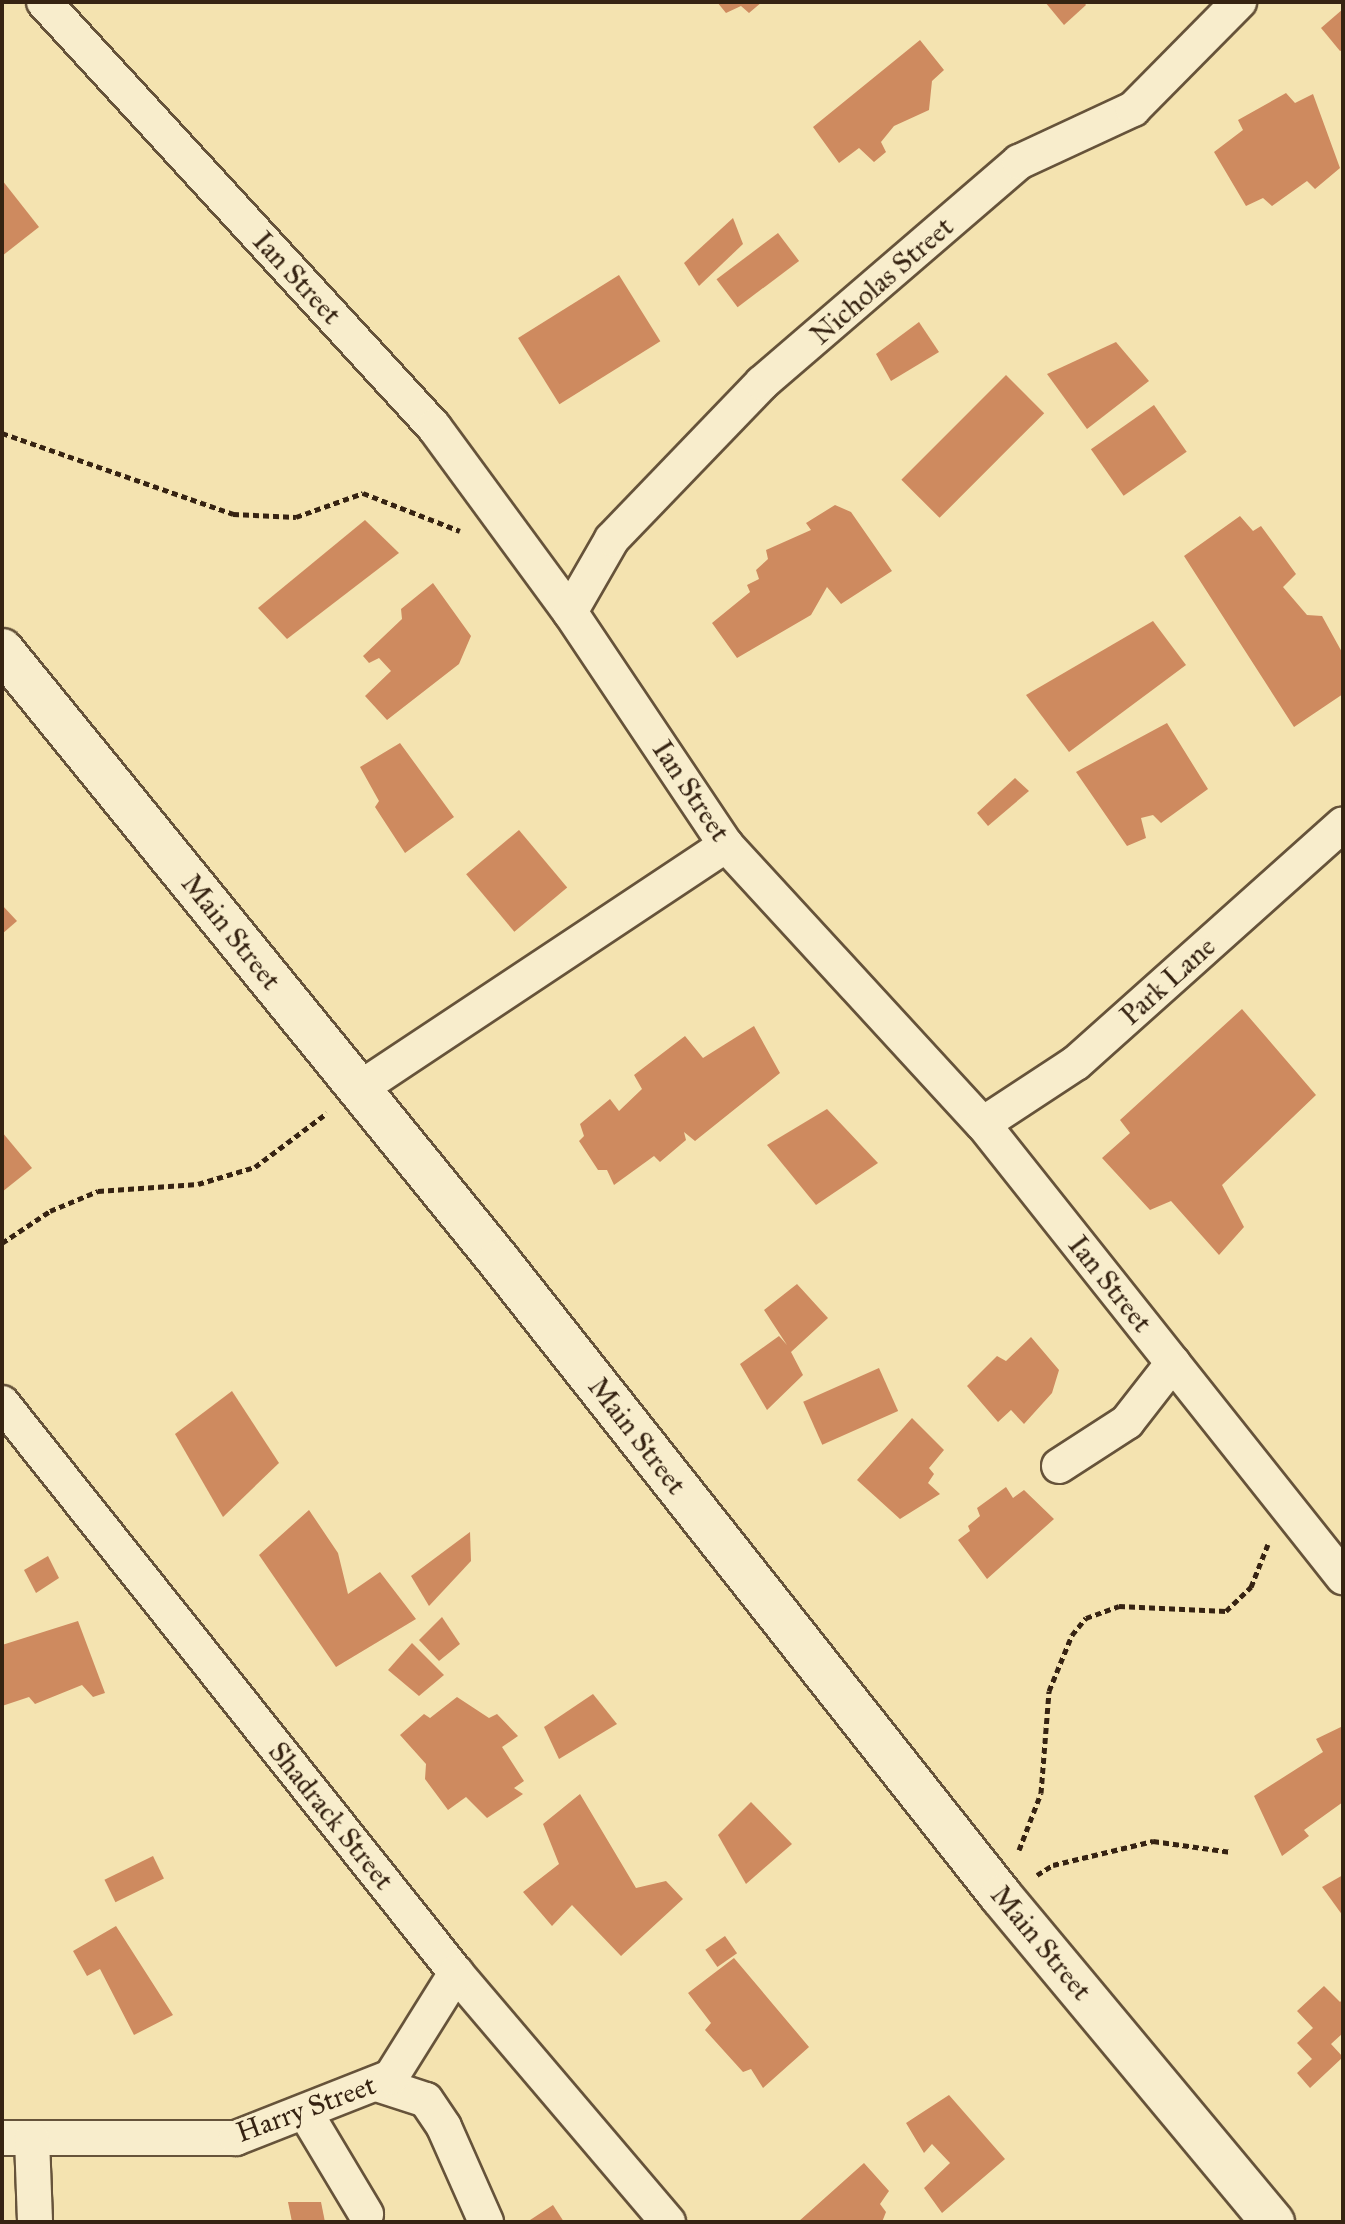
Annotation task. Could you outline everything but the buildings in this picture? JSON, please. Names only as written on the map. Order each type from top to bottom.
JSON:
[{"type":"street","name":"Ian Street","points":[[44,2],[434,427],[570,612],[726,845],[983,1124],[1343,1577]]},
{"type":"street","name":"Nicholas Street","points":[[570,612],[612,539],[762,383],[1019,162],[1133,109],[1239,2]]},
{"type":"street","name":"Main Street","points":[[2,650],[359,1089],[1001,1896],[1273,2222]]},
{"type":"street","name":"Park Lane","points":[[983,1124],[1076,1063],[1343,824]]},
{"type":"street","points":[[359,1089],[726,845]]},
{"type":"street","points":[[1059,1466],[1127,1422],[1173,1363]]},
{"type":"street","name":"Shadrack Street","points":[[2,1403],[456,1973],[668,2222]]},
{"type":"street","name":"Harry Street","points":[[17,2138],[236,2138],[380,2085],[391,2077],[456,1973]]},
{"type":"street","points":[[380,2085],[426,2100],[444,2127],[486,2222]]},
{"type":"street","points":[[305,2112],[366,2214]]},
{"type":"street","points":[[17,2138],[35,2222]]},
{"type":"path","points":[[2,433],[233,514],[296,517],[363,493],[532,560]]},
{"type":"path","points":[[2,1243],[50,1211],[98,1191],[198,1184],[255,1167],[359,1089]]},
{"type":"path","points":[[1001,1896],[1041,1793],[1049,1691],[1072,1635],[1086,1618],[1119,1606],[1226,1611],[1251,1587],[1284,1503]]},
{"type":"path","points":[[1001,1896],[1053,1865],[1153,1841],[1231,1852]]}]
